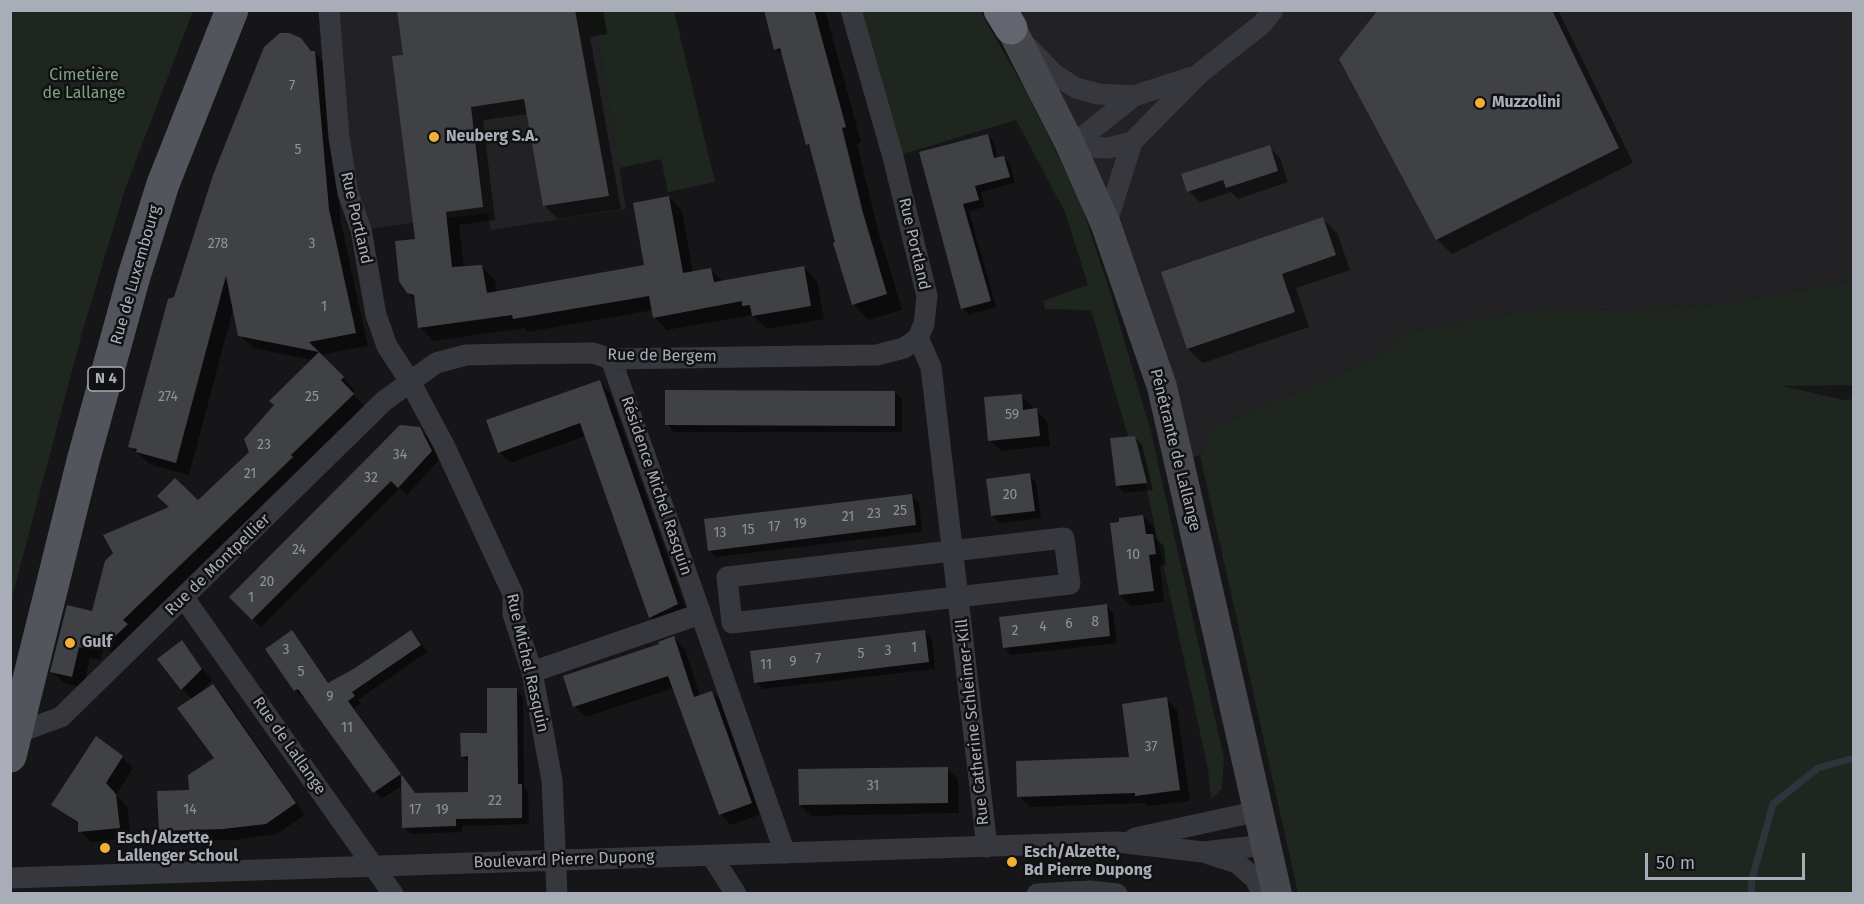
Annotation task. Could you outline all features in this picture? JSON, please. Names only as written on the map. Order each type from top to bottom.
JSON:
[{"type":"main road","name":"Rue de Luxembourg","points":[[10,662],[114,271],[147,167],[208,10]]},
{"type":"main road","points":[[218,42],[225,10]]},
{"type":"main road","name":"Rue de Luxembourg","points":[[13,735],[83,460],[134,276],[163,184],[232,10]]},
{"type":"main road","name":"Pénétrante de Lallange","points":[[1006,19],[1071,146],[1106,225],[1162,387],[1277,894]]},
{"type":"street","name":"Rue Portland","points":[[329,10],[339,137],[348,193],[361,230],[376,315],[387,346],[410,380]]},
{"type":"street","name":"Rue Portland","points":[[851,10],[893,157],[927,296],[924,324],[918,338]]},
{"type":"street","points":[[1106,225],[1132,142],[1200,73],[1262,24],[1274,10]]},
{"type":"street","points":[[1006,19],[1054,74],[1076,88],[1098,94],[1134,96],[1167,87],[1200,73]]},
{"type":"street","points":[[1071,146],[1134,96]]},
{"type":"street","points":[[1071,146],[1108,148],[1132,142]]},
{"type":"street","name":"Rue de Bergem","points":[[410,380],[436,363],[466,355],[593,353],[611,359],[877,355],[904,348],[918,338]]},
{"type":"street","points":[[918,338],[931,367],[954,550]]},
{"type":"street","name":"Résidence Michel Rasquin","points":[[611,359],[785,853]]},
{"type":"street","name":"Rue de Montpellier","points":[[13,735],[61,717],[384,401],[410,380]]},
{"type":"street","name":"Rue Michel Rasquin","points":[[410,380],[444,445],[513,594],[513,614],[532,672],[552,780],[557,894]]},
{"type":"street","name":"Rue Catherine Schleimer-Kill","points":[[1064,537],[1070,584],[732,623],[727,577],[954,550],[1064,537]]},
{"type":"street","name":"Rue Catherine Schleimer-Kill","points":[[954,550],[987,847]]},
{"type":"street","name":"Rue de Lallange","points":[[184,598],[393,894]]},
{"type":"street","points":[[532,672],[700,614]]},
{"type":"street","name":"Boulevard Pierre Dupong","points":[[1117,842],[1259,811]]},
{"type":"street","name":"Boulevard Pierre Dupong","points":[[10,878],[163,883],[374,867],[1117,842],[1203,852],[1237,863],[1255,879],[1263,894]]},
{"type":"street","name":"Boulevard Pierre Dupong","points":[[1203,852],[1266,845]]},
{"type":"street","points":[[711,855],[736,894]]},
{"type":"street","points":[[1037,894],[1090,891],[1117,894]]},
{"type":"shaded area","points":[[329,11],[593,11],[626,209],[491,230],[488,213],[361,230]]},
{"type":"shaded area","points":[[1000,11],[1853,11],[1853,280],[1729,303],[1626,310],[1541,308],[1410,331],[1374,359],[1212,428],[1200,455],[1180,463],[1162,387]]},
{"type":"green space","name":"Cimetière de Lallange","points":[[11,10],[193,11],[125,189],[82,333],[11,601]]},
{"type":"green space","points":[[593,11],[674,11],[715,182],[668,192],[661,159],[619,168]]},
{"type":"green space","points":[[851,11],[980,11],[1028,95],[1079,198],[1111,295],[1151,432],[1224,758],[1222,789],[1211,799],[1208,769],[1135,436],[1128,436],[1091,310],[1045,309],[1043,301],[1088,285],[1065,212],[1016,120],[893,157]]},
{"type":"green space","points":[[1853,280],[1853,385],[1783,386],[1844,400],[1853,399],[1853,893],[1298,893],[1200,455],[1212,428],[1374,359],[1409,331],[1541,308],[1626,310],[1729,303]]},
{"type":"building","points":[[397,10],[575,10],[609,196],[543,206],[524,99],[471,107],[483,207],[446,212],[452,267],[482,265],[487,293],[644,265],[633,203],[669,196],[683,273],[711,268],[714,282],[804,266],[811,306],[752,316],[750,305],[742,306],[742,301],[653,318],[649,296],[513,319],[512,315],[418,328],[414,295],[407,293],[399,281],[395,241],[415,239],[392,56],[403,55]]},
{"type":"building","points":[[764,10],[814,10],[846,127],[842,128],[863,213],[887,294],[852,305],[833,243],[835,242],[809,144],[806,145],[780,48],[774,50]]},
{"type":"building","name":"Muzzolini","points":[[1378,10],[1552,10],[1619,148],[1436,240],[1339,59]]},
{"type":"building","points":[[280,33],[289,33],[301,38],[311,51],[315,51],[329,209],[356,333],[309,342],[319,352],[238,336],[226,276],[176,463],[136,452],[137,449],[128,447],[168,299],[174,297],[213,175],[264,47]]},
{"type":"building","points":[[988,134],[994,158],[1004,156],[1010,177],[975,186],[979,200],[963,204],[991,301],[961,309],[919,152]]},
{"type":"building","points":[[1270,145],[1278,171],[1226,188],[1223,180],[1187,192],[1181,174]]},
{"type":"building","points":[[1323,217],[1336,255],[1282,274],[1295,312],[1187,349],[1161,272]]},
{"type":"building","points":[[319,352],[344,377],[341,380],[354,394],[291,455],[293,457],[123,620],[128,624],[105,646],[92,636],[89,649],[79,647],[72,677],[50,672],[67,605],[92,611],[105,561],[113,553],[103,535],[169,507],[157,496],[175,478],[198,500],[249,452],[244,439],[274,405],[269,401]]},
{"type":"building","points":[[600,380],[678,604],[649,618],[580,423],[498,453],[486,420]]},
{"type":"building","points":[[665,390],[895,391],[895,426],[665,425]]},
{"type":"building","points":[[1022,394],[1023,410],[1037,408],[1040,436],[988,441],[984,397]]},
{"type":"building","points":[[400,425],[420,427],[432,451],[398,488],[391,481],[252,620],[229,597]]},
{"type":"building","points":[[1135,436],[1147,483],[1116,486],[1110,438]]},
{"type":"building","points":[[1030,473],[1035,511],[991,516],[986,479]]},
{"type":"building","points":[[912,494],[916,525],[708,551],[704,519]]},
{"type":"building","points":[[1143,515],[1146,534],[1153,534],[1156,554],[1149,555],[1154,591],[1119,595],[1110,523],[1119,522],[1119,518]]},
{"type":"building","points":[[1107,604],[1110,636],[1003,648],[999,617]]},
{"type":"building","points":[[292,630],[328,683],[355,668],[411,630],[421,645],[352,692],[355,696],[348,701],[415,793],[468,792],[468,756],[461,757],[460,733],[487,733],[487,688],[517,688],[518,784],[522,784],[522,818],[456,819],[456,826],[402,828],[401,774],[373,793],[298,689],[294,691],[265,649]]},
{"type":"building","points":[[925,630],[929,662],[754,683],[750,651]]},
{"type":"building","points":[[674,636],[694,697],[712,691],[752,803],[719,815],[668,676],[573,707],[563,676],[659,644],[658,642]]},
{"type":"building","points":[[182,640],[202,669],[181,690],[157,659]]},
{"type":"building","points":[[213,684],[296,803],[266,824],[223,829],[159,831],[157,791],[189,790],[188,775],[214,758],[177,708]]},
{"type":"building","points":[[1167,697],[1180,790],[1135,796],[1135,793],[1017,797],[1016,761],[1129,757],[1122,704]]},
{"type":"building","points":[[96,736],[123,756],[106,783],[116,794],[120,828],[78,832],[78,822],[51,805]]},
{"type":"building","points":[[948,767],[948,803],[799,805],[798,769]]},
{"type":"waterway","points":[[1751,894],[1752,879],[1773,804],[1818,768],[1854,758]]},
{"type":"place","name":"Muzzolini","points":[[1480,103]]},
{"type":"place","name":"Neuberg S.A.","points":[[434,137]]},
{"type":"place","name":"Gulf","points":[[70,643]]},
{"type":"place","name":"Esch/Alzette, Lallenger Schoul","points":[[105,848]]},
{"type":"place","name":"Esch/Alzette, Bd Pierre Dupong","points":[[1012,862]]}]
